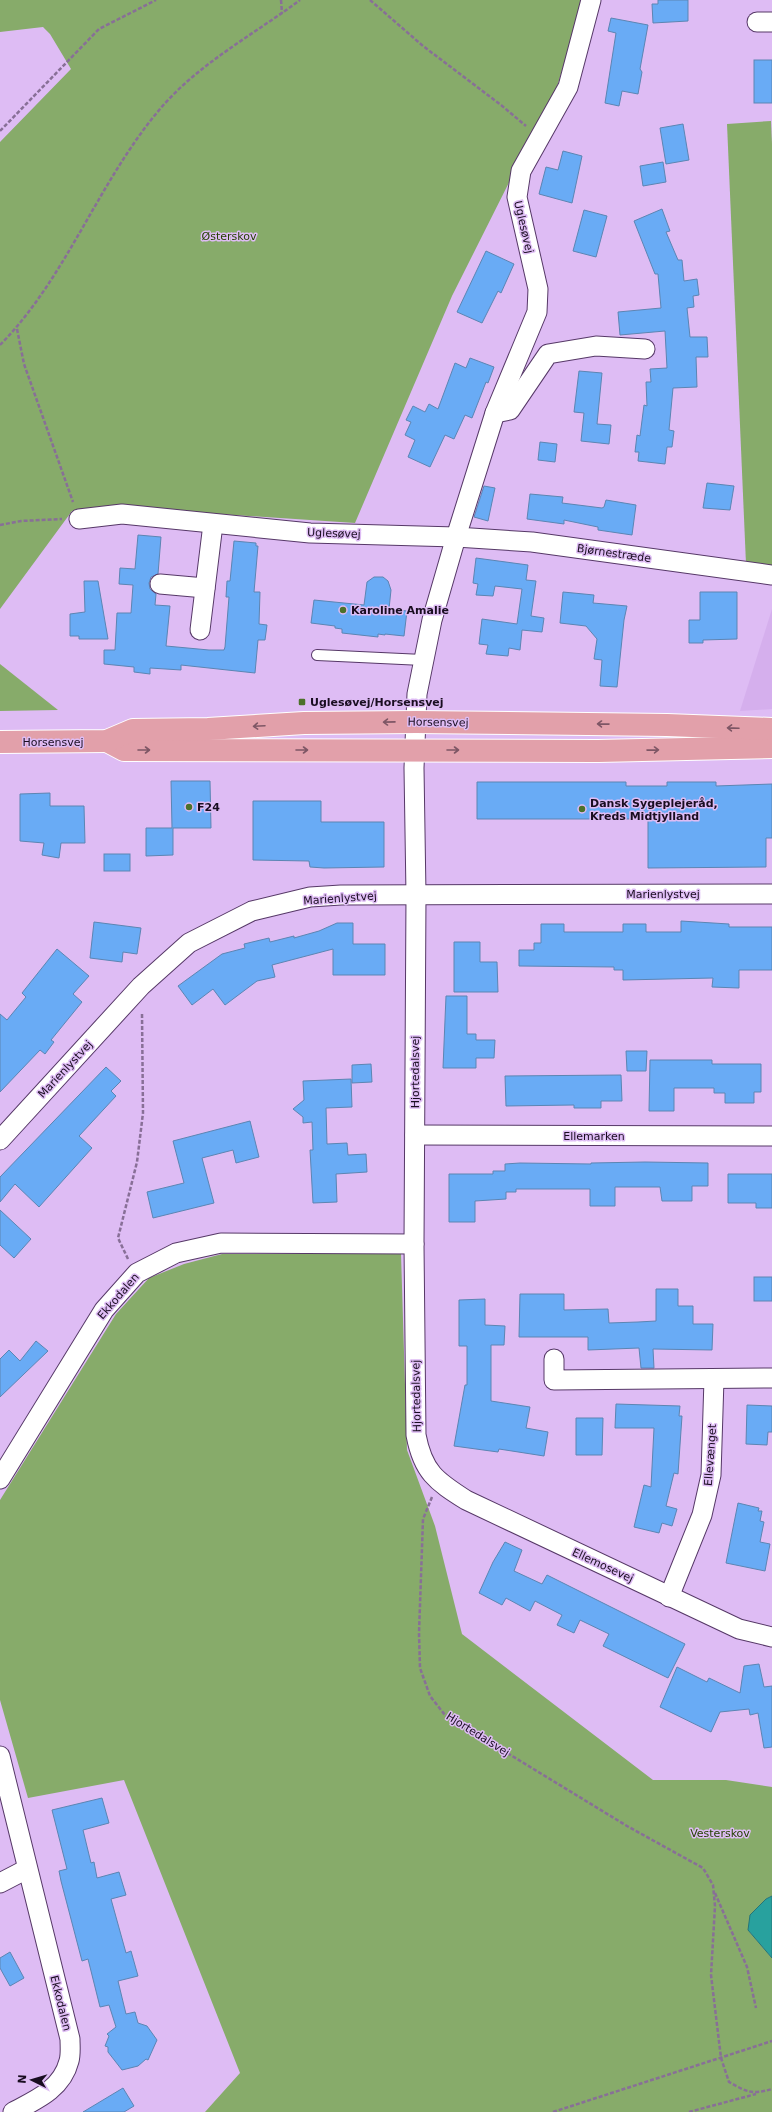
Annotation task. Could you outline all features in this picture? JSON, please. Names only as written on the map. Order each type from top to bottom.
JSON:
[{"type":"main road","name":"Horsensvej","points":[[0,742],[107,742],[124,750],[667,725],[772,729]]},
{"type":"main road","name":"Horsensvej","points":[[415,736],[598,751],[772,747]]},
{"type":"street","name":"Uglesøvej","points":[[415,736],[423,660],[432,620],[456,537],[495,413],[537,312],[538,289],[517,198],[521,171],[568,87],[591,0]]},
{"type":"street","points":[[495,413],[510,410],[548,354],[596,346],[645,349]]},
{"type":"street","name":"Uglesøvej","points":[[79,519],[122,514],[310,533],[456,537]]},
{"type":"street","points":[[200,630],[213,524]]},
{"type":"street","name":"Bjørnestræde","points":[[456,537],[532,542],[772,575]]},
{"type":"street","points":[[160,584],[205,588]]},
{"type":"street","name":"Hjortedalsvej","points":[[415,736],[416,895],[414,1244],[416,1436],[419,1450],[425,1465],[438,1482]]},
{"type":"street","name":"Marienlystvej","points":[[0,1140],[141,986],[189,943],[252,911],[310,897],[416,895],[772,894]]},
{"type":"street","name":"Ellemarken","points":[[415,1135],[772,1136]]},
{"type":"street","name":"Ekkodalen","points":[[0,1478],[104,1310],[137,1273],[176,1252],[221,1243],[414,1244]]},
{"type":"street","points":[[554,1359],[554,1380],[772,1378]]},
{"type":"street","name":"Ellevænget","points":[[670,1597],[702,1515],[711,1475],[714,1379]]},
{"type":"street","name":"Ellemosevej","points":[[438,1482],[466,1500],[670,1597],[739,1629],[772,1637]]},
{"type":"street","name":"Ekkodalen","points":[[0,1756],[70,2039],[69,2060],[62,2079],[46,2095],[13,2112]]},
{"type":"street","points":[[0,1883],[27,1869]]},
{"type":"lane","points":[[317,655],[423,660]]},
{"type":"path","points":[[0,131],[98,29],[156,0]]},
{"type":"path","points":[[281,0],[282,13]]},
{"type":"path","points":[[0,345],[16,328],[44,290],[127,155],[160,109],[196,73],[300,0]]},
{"type":"path","points":[[370,0],[423,46],[524,124],[538,140]]},
{"type":"path","points":[[0,525],[21,521],[79,519],[54,454],[24,364],[16,328]]},
{"type":"path","points":[[137,1273],[118,1238],[137,1162],[143,1113],[141,986]]},
{"type":"path","name":"Hjortedalsvej","points":[[438,1482],[423,1520],[422,1527],[419,1640],[420,1668],[430,1696],[445,1714],[628,1826],[703,1868],[713,1885],[747,1967],[756,2008]]},
{"type":"path","points":[[714,1890],[715,1906],[710,1975],[721,2058],[729,2082],[746,2092],[760,2092]]},
{"type":"path","points":[[553,2112],[772,2041]]},
{"type":"path","points":[[689,2112],[772,2089]]},
{"type":"shaded area","points":[[772,609],[772,709],[740,711]]},
{"type":"shaded area","points":[[772,1896],[772,1958],[748,1930],[750,1915],[766,1899]]},
{"type":"green space","name":"Østerskov","points":[[0,0],[583,0],[557,87],[452,296],[355,523],[130,508],[72,511],[0,609],[0,142],[71,69],[50,34],[43,27],[0,32]]},
{"type":"green space","points":[[771,121],[772,568],[746,564],[727,124]]},
{"type":"green space","points":[[0,664],[58,710],[0,711]]},
{"type":"green space","name":"Vesterskov","points":[[222,1254],[401,1254],[407,1450],[435,1526],[462,1634],[653,1780],[726,1780],[772,1787],[772,1896],[766,1899],[748,1930],[772,1958],[772,2112],[205,2112],[240,2073],[124,1780],[28,1798],[0,1700],[0,1500],[116,1314],[149,1278],[184,1264]]},
{"type":"building","points":[[658,0],[688,0],[688,21],[653,23],[652,4],[658,4]]},
{"type":"building","points":[[611,18],[648,25],[640,69],[642,72],[638,94],[622,91],[619,106],[605,103],[616,33],[608,31]]},
{"type":"building","points":[[754,60],[772,60],[772,103],[754,103]]},
{"type":"building","points":[[683,124],[689,160],[666,164],[660,128]]},
{"type":"building","points":[[563,151],[582,156],[572,203],[539,194],[546,167],[558,170]]},
{"type":"building","points":[[663,162],[666,182],[643,186],[640,166]]},
{"type":"building","points":[[662,209],[670,231],[666,232],[678,260],[682,260],[684,281],[697,279],[699,295],[693,296],[694,307],[687,308],[690,337],[707,337],[708,357],[696,357],[697,387],[673,388],[669,430],[674,431],[672,447],[667,447],[665,464],[638,461],[639,452],[635,452],[637,435],[640,436],[644,405],[647,406],[646,382],[651,382],[650,369],[667,368],[665,331],[620,335],[618,312],[661,308],[658,274],[655,274],[634,221]]},
{"type":"building","points":[[584,210],[607,216],[596,257],[573,251]]},
{"type":"building","points":[[486,251],[514,264],[501,293],[498,291],[482,323],[457,312]]},
{"type":"building","points":[[470,358],[494,367],[488,383],[486,382],[472,418],[465,415],[454,439],[445,435],[430,467],[408,457],[415,440],[405,435],[411,422],[406,420],[413,406],[425,412],[429,404],[438,409],[455,363],[466,368]]},
{"type":"building","points":[[579,371],[602,373],[597,424],[611,425],[609,444],[581,441],[584,413],[574,412]]},
{"type":"building","points":[[540,442],[557,444],[555,462],[538,460]]},
{"type":"building","points":[[707,483],[734,486],[730,510],[703,508]]},
{"type":"building","points":[[484,486],[495,488],[488,521],[474,517]]},
{"type":"building","points":[[530,494],[563,497],[562,503],[602,508],[604,507],[606,500],[636,505],[632,535],[598,530],[598,527],[564,520],[564,524],[527,519]]},
{"type":"building","points":[[138,535],[161,537],[158,574],[151,577],[149,583],[150,589],[156,594],[155,605],[170,606],[166,646],[209,650],[224,650],[225,647],[229,597],[226,597],[227,581],[230,581],[234,541],[256,543],[256,546],[258,546],[254,592],[260,592],[259,624],[267,625],[265,640],[258,640],[255,673],[181,665],[181,670],[150,668],[150,674],[134,672],[134,667],[104,664],[104,650],[115,650],[117,613],[131,613],[133,585],[119,584],[120,568],[135,569]]},
{"type":"building","points":[[476,558],[528,565],[526,580],[536,581],[531,616],[544,618],[542,632],[522,630],[520,650],[509,648],[508,656],[486,654],[488,645],[479,644],[482,619],[517,624],[522,589],[495,586],[493,596],[476,595],[478,584],[473,583]]},
{"type":"building","points":[[374,577],[383,577],[388,581],[391,590],[389,609],[407,611],[404,636],[378,634],[378,637],[342,633],[342,629],[335,628],[335,626],[311,623],[314,600],[364,605],[367,582]]},
{"type":"building","points":[[84,581],[98,581],[108,639],[79,639],[79,636],[70,636],[70,614],[85,612]]},
{"type":"building","points":[[563,592],[594,595],[593,603],[627,606],[624,620],[617,687],[600,686],[602,660],[594,659],[597,639],[586,626],[560,623]]},
{"type":"building","points":[[700,592],[737,592],[737,639],[703,640],[703,643],[689,643],[689,620],[700,620]]},
{"type":"building","points":[[171,781],[210,781],[211,828],[173,828],[173,855],[146,856],[146,828],[172,828]]},
{"type":"building","points":[[477,782],[626,782],[626,786],[667,786],[667,782],[716,782],[716,786],[772,784],[772,838],[766,838],[766,867],[648,868],[648,819],[477,819]]},
{"type":"building","points":[[50,793],[50,806],[84,806],[85,843],[61,843],[59,858],[42,855],[44,843],[20,841],[20,794]]},
{"type":"building","points":[[253,801],[321,801],[321,822],[384,822],[384,867],[324,868],[310,867],[309,861],[253,860]]},
{"type":"building","points":[[104,854],[130,854],[130,871],[104,871]]},
{"type":"building","points":[[681,921],[729,924],[729,927],[772,927],[772,970],[739,970],[739,988],[712,987],[713,978],[623,980],[623,970],[614,970],[614,967],[519,966],[519,950],[534,950],[534,943],[541,943],[541,924],[564,924],[564,932],[623,932],[623,924],[646,924],[646,932],[681,932]]},
{"type":"building","points":[[94,922],[141,928],[137,954],[123,952],[122,962],[90,958]]},
{"type":"building","points":[[337,923],[353,923],[353,944],[385,944],[385,975],[333,975],[333,949],[272,965],[275,977],[257,981],[225,1005],[213,989],[192,1005],[178,986],[222,954],[245,948],[244,944],[269,938],[270,942],[294,936],[294,938],[319,931]]},
{"type":"building","points":[[454,942],[480,942],[480,962],[497,962],[498,992],[454,992]]},
{"type":"building","points":[[57,949],[89,976],[73,994],[82,1002],[51,1040],[54,1042],[45,1054],[40,1050],[0,1092],[0,1014],[7,1020],[26,997],[22,993]]},
{"type":"building","points":[[446,996],[467,996],[467,1034],[476,1034],[476,1040],[495,1040],[494,1058],[476,1058],[476,1068],[443,1068]]},
{"type":"building","points":[[626,1051],[647,1051],[646,1071],[627,1071]]},
{"type":"building","points":[[650,1060],[712,1060],[712,1064],[761,1064],[761,1092],[754,1092],[754,1103],[725,1103],[725,1093],[714,1093],[714,1088],[674,1088],[674,1111],[649,1111]]},
{"type":"building","points":[[371,1064],[372,1082],[352,1083],[352,1065]]},
{"type":"building","points":[[106,1067],[121,1081],[111,1091],[116,1096],[79,1136],[92,1148],[39,1207],[15,1184],[0,1202],[0,1177]]},
{"type":"building","points":[[621,1075],[622,1101],[601,1101],[601,1108],[574,1108],[574,1105],[506,1106],[505,1076]]},
{"type":"building","points":[[351,1079],[352,1107],[326,1108],[327,1144],[347,1143],[348,1155],[366,1154],[367,1172],[336,1174],[337,1202],[313,1203],[310,1150],[313,1150],[312,1122],[303,1123],[303,1117],[293,1109],[304,1100],[303,1081]]},
{"type":"building","points":[[250,1121],[259,1157],[236,1163],[233,1150],[202,1158],[214,1203],[153,1218],[147,1192],[184,1183],[173,1141]]},
{"type":"building","points":[[645,1162],[708,1163],[708,1186],[692,1186],[692,1201],[662,1201],[660,1187],[615,1187],[615,1206],[590,1206],[590,1189],[516,1189],[516,1192],[506,1192],[506,1199],[475,1201],[475,1222],[449,1222],[449,1174],[493,1174],[493,1171],[505,1171],[505,1164],[520,1163],[591,1164]]},
{"type":"building","points":[[728,1174],[772,1174],[772,1208],[756,1208],[756,1203],[728,1203]]},
{"type":"building","points":[[0,1210],[31,1239],[14,1258],[0,1245]]},
{"type":"building","points":[[754,1277],[772,1277],[772,1301],[754,1301]]},
{"type":"building","points":[[656,1289],[678,1289],[678,1306],[693,1306],[693,1324],[713,1324],[712,1350],[653,1349],[654,1368],[641,1368],[639,1348],[588,1350],[588,1337],[519,1337],[520,1294],[564,1294],[564,1310],[608,1309],[609,1323],[638,1322],[656,1321]]},
{"type":"building","points":[[485,1299],[485,1325],[505,1326],[504,1345],[491,1345],[491,1401],[530,1407],[526,1428],[548,1432],[544,1456],[499,1449],[498,1452],[454,1446],[465,1385],[467,1385],[467,1346],[459,1346],[459,1300]]},
{"type":"building","points":[[36,1341],[48,1351],[0,1397],[0,1359],[9,1350],[20,1361]]},
{"type":"building","points":[[616,1404],[680,1406],[679,1416],[682,1416],[678,1474],[674,1473],[666,1506],[677,1509],[672,1526],[662,1523],[659,1533],[634,1527],[644,1485],[651,1487],[654,1428],[615,1428]]},
{"type":"building","points":[[747,1405],[772,1406],[772,1432],[768,1432],[767,1445],[746,1444]]},
{"type":"building","points":[[576,1418],[603,1418],[602,1455],[576,1455]]},
{"type":"building","points":[[738,1503],[759,1508],[758,1511],[762,1511],[760,1521],[764,1522],[760,1542],[770,1544],[765,1571],[726,1563]]},
{"type":"building","points":[[505,1542],[522,1550],[514,1571],[542,1584],[547,1575],[685,1644],[668,1678],[603,1646],[609,1634],[580,1620],[574,1633],[557,1625],[562,1615],[535,1601],[530,1611],[506,1598],[502,1605],[479,1593],[493,1562]]},
{"type":"building","points":[[759,1664],[764,1687],[772,1686],[772,1747],[764,1748],[758,1713],[750,1715],[749,1709],[720,1712],[711,1732],[660,1707],[677,1667],[707,1682],[709,1678],[740,1693],[744,1666]]},
{"type":"building","points":[[102,1798],[109,1823],[83,1830],[91,1863],[94,1862],[97,1878],[119,1872],[126,1895],[111,1899],[126,1953],[131,1951],[138,1976],[118,1981],[126,2014],[135,2012],[138,2023],[147,2026],[157,2040],[148,2060],[146,2059],[138,2066],[122,2070],[108,2052],[108,2047],[105,2046],[109,2036],[107,2034],[116,2027],[109,2005],[100,2007],[88,1959],[82,1961],[59,1871],[67,1869],[52,1810]]},
{"type":"building","points":[[10,1952],[24,1978],[10,1986],[0,1968],[0,1958]]},
{"type":"building","points":[[123,2088],[134,2106],[124,2112],[83,2112]]},
{"type":"place","name":"Karoline Amalie","points":[[343,610]]},
{"type":"place","name":"Uglesøvej/Horsensvej","points":[[302,702]]},
{"type":"place","name":"F24","points":[[189,807]]},
{"type":"place","name":"Dansk Sygeplejeråd, Kreds Midtjylland","points":[[582,809]]}]
